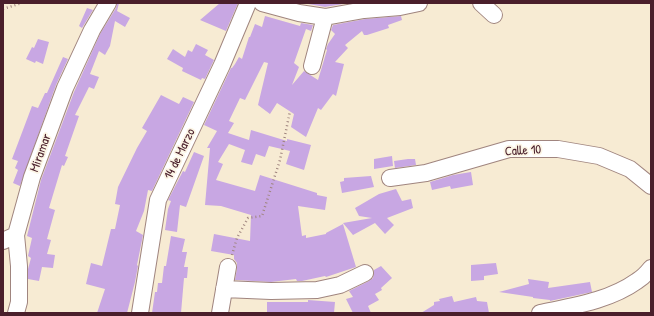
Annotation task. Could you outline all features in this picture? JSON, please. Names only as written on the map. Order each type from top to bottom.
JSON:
[{"type":"street","name":"Miramar","points":[[16,313],[19,302],[19,266],[10,238],[65,88],[92,30],[108,3]]},
{"type":"street","name":"14 de Marzo","points":[[140,313],[158,200],[222,65],[248,3]]},
{"type":"street","points":[[262,3],[299,13],[325,17],[419,3]]},
{"type":"street","points":[[481,3],[494,15]]},
{"type":"street","points":[[312,66],[325,17]]},
{"type":"street","name":"Calle 10","points":[[390,178],[426,173],[509,149],[558,149],[599,156],[630,169],[651,186]]},
{"type":"street","points":[[220,313],[228,267]]},
{"type":"street","points":[[540,313],[590,302],[617,293],[638,281],[651,268]]},
{"type":"street","points":[[224,289],[271,291],[317,290],[340,285],[365,272]]},
{"type":"path","points":[[3,9],[22,3]]},
{"type":"path","points":[[228,267],[238,238],[248,218],[262,216],[280,160],[290,111]]},
{"type":"building","points":[[117,3],[119,3],[117,11],[130,18],[125,27],[115,21],[110,46],[105,55],[99,51],[90,74],[99,77],[94,89],[89,87],[75,115],[79,116],[65,156],[68,157],[64,166],[62,165],[49,208],[55,210],[47,239],[51,240],[47,254],[55,255],[53,268],[42,267],[39,281],[28,279],[28,269],[31,258],[28,256],[32,238],[27,236],[41,180],[74,92],[100,34],[116,8]]},
{"type":"building","points":[[220,3],[238,3],[226,31],[200,20]]},
{"type":"building","points":[[303,3],[349,3],[325,7]]},
{"type":"building","points":[[87,8],[93,10],[82,28],[79,26]]},
{"type":"building","points":[[265,16],[300,26],[301,23],[313,25],[311,31],[306,29],[294,63],[299,67],[292,85],[304,71],[318,80],[327,50],[326,49],[335,34],[331,30],[333,25],[365,19],[401,16],[402,20],[388,25],[389,28],[367,35],[364,35],[362,31],[345,45],[348,48],[335,62],[344,64],[336,96],[333,94],[321,110],[318,108],[306,137],[291,127],[294,114],[277,103],[270,114],[258,105],[268,63],[264,62],[245,100],[240,98],[229,121],[234,123],[228,133],[249,140],[251,130],[287,141],[287,139],[311,145],[304,170],[286,164],[290,151],[269,146],[265,157],[256,154],[252,165],[241,162],[245,150],[229,144],[218,162],[223,164],[216,180],[255,191],[260,175],[317,193],[317,195],[327,197],[325,210],[298,206],[302,236],[306,235],[306,238],[326,234],[343,224],[356,267],[326,277],[302,281],[297,281],[296,279],[271,282],[235,280],[237,263],[234,259],[234,255],[211,251],[214,234],[250,241],[251,215],[221,206],[205,205],[210,148],[207,148],[217,131],[204,125],[231,68],[239,57],[242,59],[255,24],[262,27]]},
{"type":"building","points":[[38,39],[49,42],[43,64],[36,61],[35,63],[26,59],[32,47],[34,48]]},
{"type":"building","points":[[196,44],[208,50],[205,55],[214,60],[205,79],[202,78],[201,80],[182,71],[183,68],[167,59],[173,49],[185,57],[188,50],[192,52]]},
{"type":"building","points":[[63,57],[68,59],[56,85],[20,186],[13,183],[18,170],[15,168],[18,161],[12,159],[32,106],[38,108],[45,93],[47,93]]},
{"type":"building","points":[[161,95],[179,104],[183,97],[194,102],[152,191],[148,190],[144,211],[136,231],[143,235],[135,282],[127,313],[97,313],[105,289],[86,284],[91,263],[102,266],[111,229],[115,229],[120,205],[115,204],[118,187],[147,131],[142,128]]},
{"type":"building","points":[[194,152],[204,156],[186,207],[180,205],[177,232],[165,230],[168,209],[171,201],[168,200],[183,171],[185,172]]},
{"type":"building","points":[[392,156],[393,166],[374,169],[374,159]]},
{"type":"building","points":[[415,159],[416,165],[395,168],[394,161]]},
{"type":"building","points":[[471,172],[473,185],[451,189],[450,186],[432,190],[430,182],[453,175]]},
{"type":"building","points":[[371,176],[374,187],[342,193],[340,182],[344,181],[344,178]]},
{"type":"building","points":[[396,189],[402,201],[411,199],[413,208],[387,218],[394,225],[385,234],[375,223],[353,235],[343,223],[372,218],[359,216],[355,208],[379,194]]},
{"type":"building","points":[[171,236],[185,239],[182,252],[187,252],[184,267],[188,267],[187,278],[184,278],[181,313],[152,313],[158,283],[162,283],[164,266],[166,266]]},
{"type":"building","points":[[496,263],[498,274],[484,276],[484,280],[471,281],[471,265]]},
{"type":"building","points":[[381,266],[392,278],[381,288],[382,290],[375,294],[379,300],[368,306],[371,313],[353,313],[346,299],[353,297],[349,291],[373,278],[374,270]]},
{"type":"building","points":[[528,279],[549,282],[548,288],[590,282],[592,292],[550,301],[499,292],[529,284]]},
{"type":"building","points":[[452,296],[454,302],[476,297],[477,301],[487,302],[489,313],[421,313],[434,305],[434,302],[440,301],[439,299]]},
{"type":"building","points":[[308,300],[335,302],[334,313],[267,313],[267,302],[308,302]]}]
